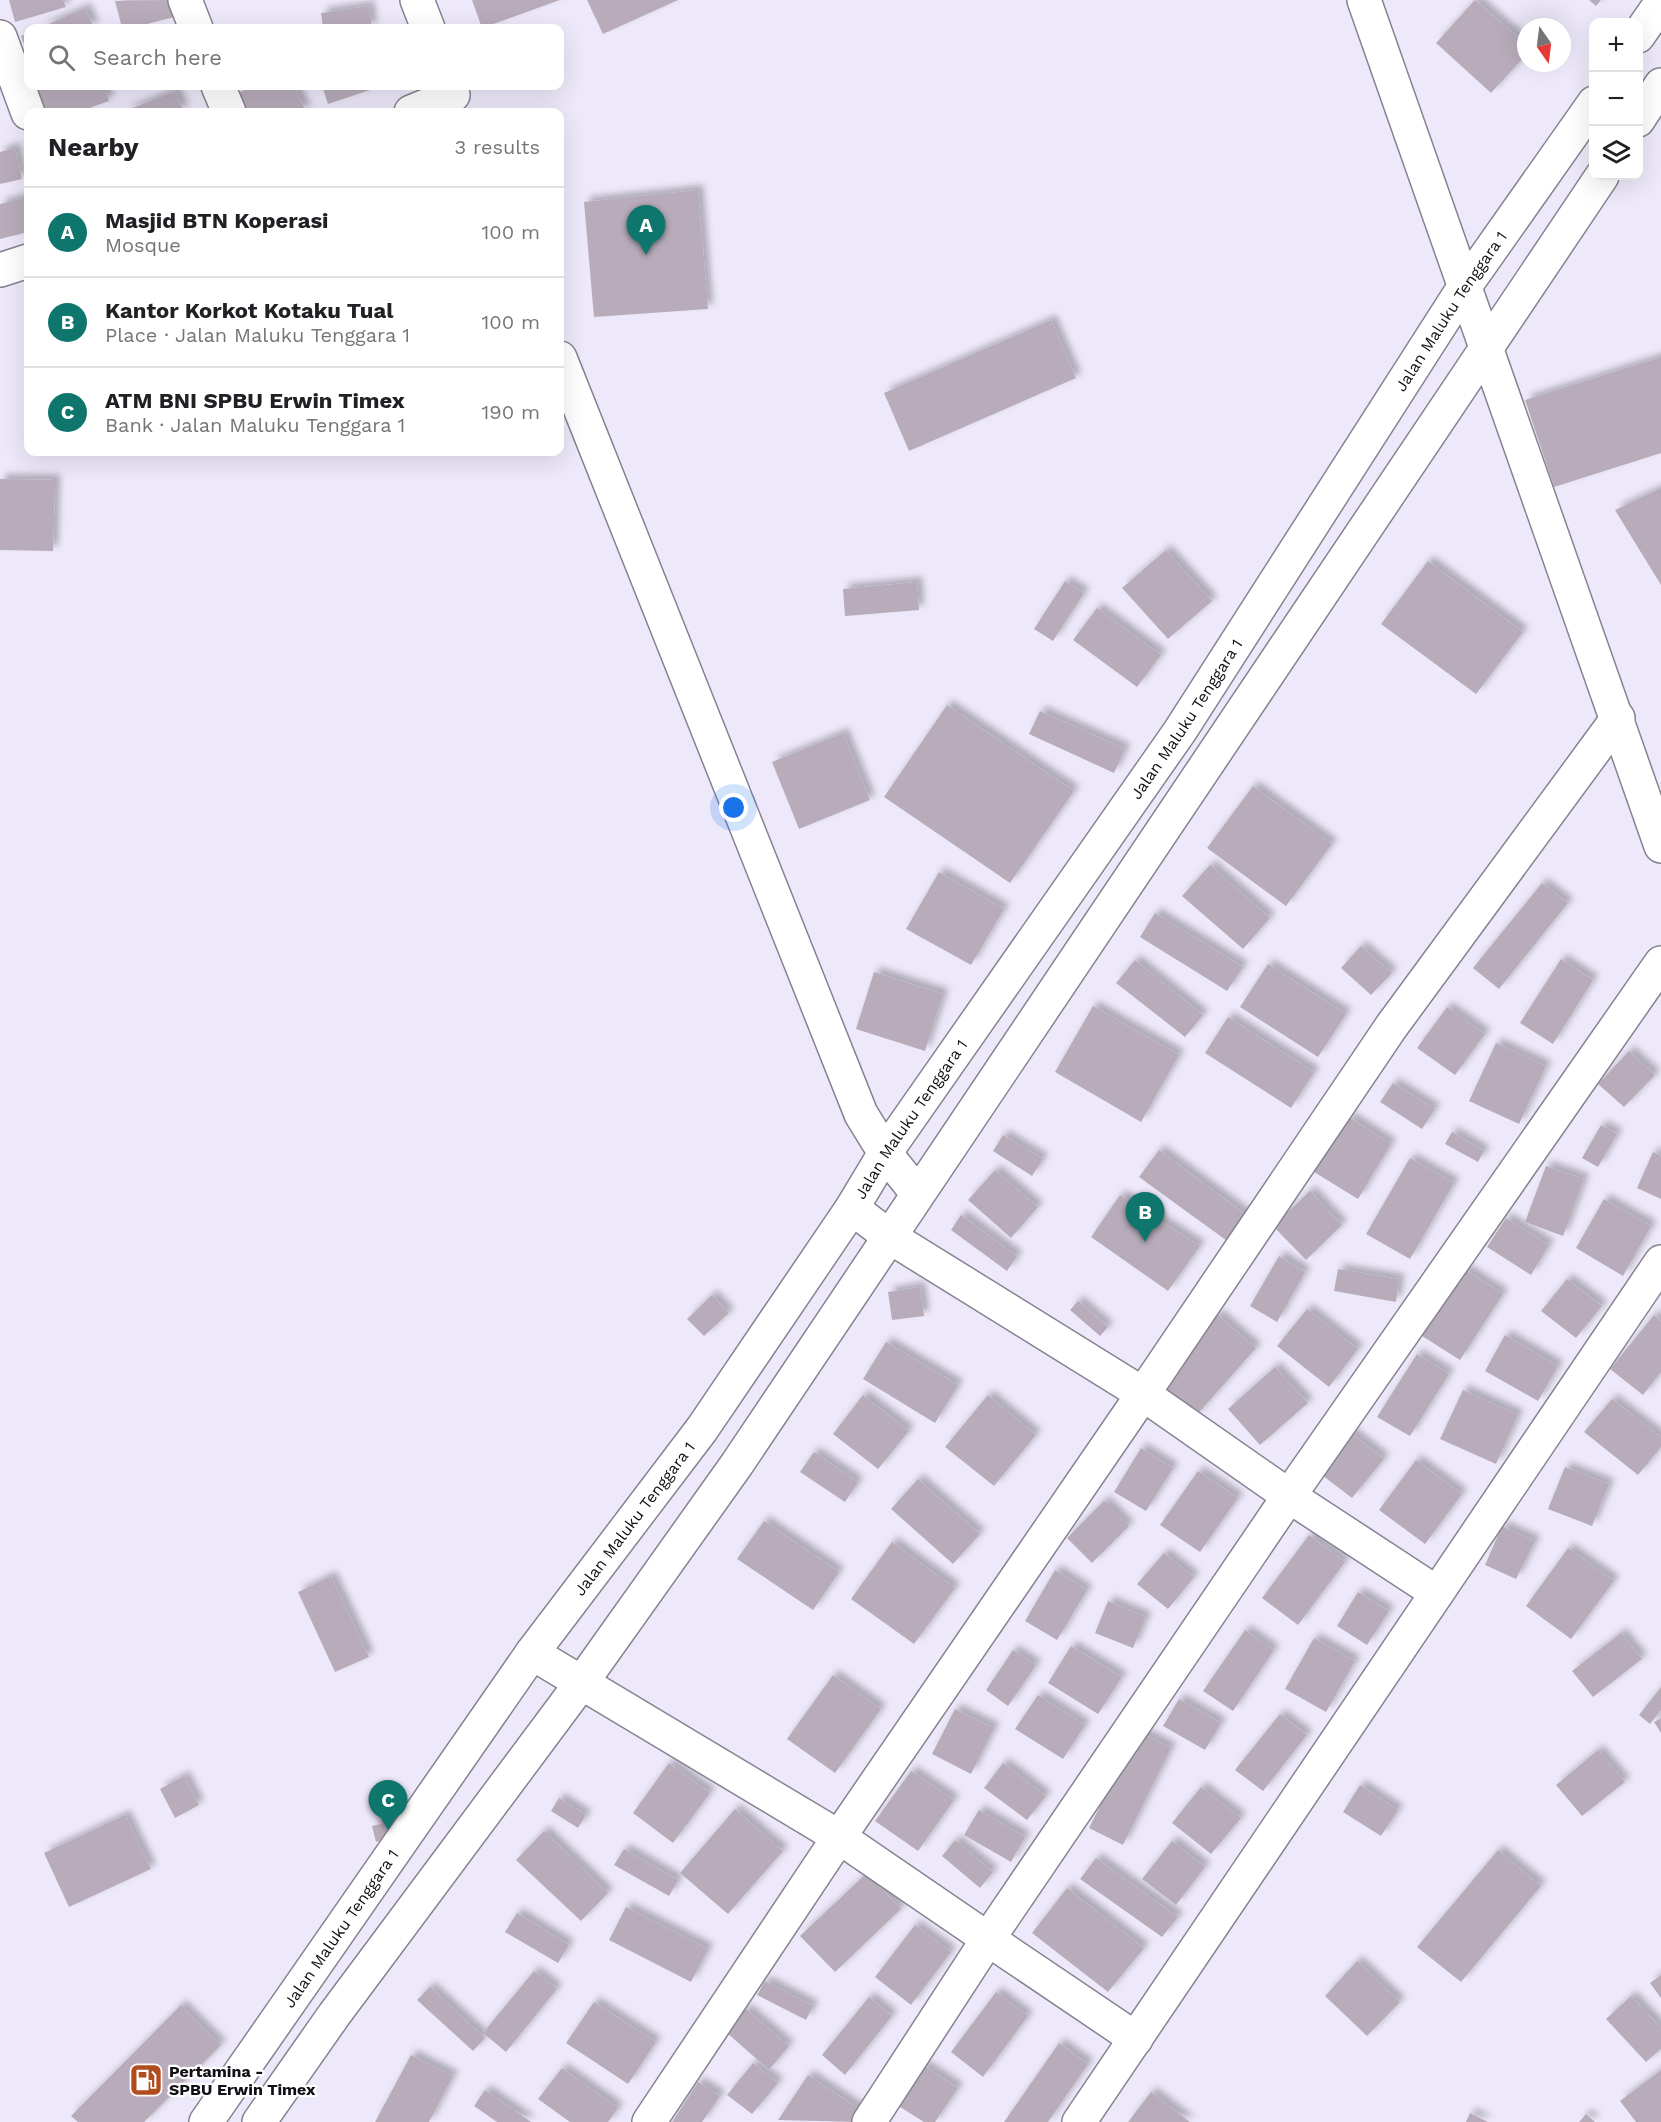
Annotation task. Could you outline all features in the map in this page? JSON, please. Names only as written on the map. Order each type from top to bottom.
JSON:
[{"type":"street","points":[[185,0],[194,24]]},
{"type":"street","points":[[417,0],[426,24]]},
{"type":"street","points":[[1364,0],[1463,289],[1618,718],[1661,846]]},
{"type":"street","points":[[1643,29],[1661,3]]},
{"type":"street","points":[[0,37],[26,108]]},
{"type":"street","points":[[1643,112],[1661,85]]},
{"type":"street","points":[[220,90],[226,108]]},
{"type":"street","points":[[423,108],[454,98]]},
{"type":"street","name":"Jalan Maluku Tenggara 1","points":[[206,2122],[532,1653],[702,1429],[852,1208],[885,1153],[1180,730],[1463,289],[1589,109]]},
{"type":"street","points":[[259,2122],[334,2015],[582,1682],[730,1474],[1599,180]]},
{"type":"street","points":[[0,270],[24,262]]},
{"type":"street","points":[[564,368],[861,1114],[885,1153],[917,1193]]},
{"type":"street","points":[[649,2122],[839,1837],[1391,1027],[1618,718]]},
{"type":"street","points":[[869,2122],[988,1939],[1289,1496],[1661,963]]},
{"type":"street","points":[[852,1208],[890,1237],[1143,1394],[1289,1496],[1437,1593]]},
{"type":"street","points":[[1080,2122],[1661,1262]]},
{"type":"street","points":[[532,1653],[839,1837],[1136,2039]]},
{"type":"building","points":[[9,0],[63,0],[66,7],[15,22]]},
{"type":"building","points":[[174,0],[178,16],[147,24],[121,24],[115,1]]},
{"type":"building","points":[[472,0],[560,0],[493,24],[481,24]]},
{"type":"building","points":[[587,0],[678,0],[603,34]]},
{"type":"building","points":[[1475,0],[1517,36],[1517,65],[1491,93],[1436,43]]},
{"type":"building","points":[[1589,0],[1601,0],[1596,6]]},
{"type":"building","points":[[369,6],[371,24],[322,24],[321,13]]},
{"type":"building","points":[[85,8],[92,24],[48,24]]},
{"type":"building","points":[[29,90],[105,90],[109,101],[89,108],[31,108]]},
{"type":"building","points":[[245,90],[296,90],[304,108],[244,108],[237,93]]},
{"type":"building","points":[[323,90],[370,90],[328,104]]},
{"type":"building","points":[[175,91],[182,108],[133,108]]},
{"type":"building","points":[[15,148],[22,179],[0,184],[0,152]]},
{"type":"building","points":[[698,190],[708,309],[594,317],[584,202]]},
{"type":"building","points":[[24,198],[24,233],[0,239],[0,204]]},
{"type":"building","points":[[1051,320],[1076,378],[909,451],[884,393]]},
{"type":"building","points":[[1661,357],[1661,453],[1554,487],[1525,400]]},
{"type":"building","points":[[0,479],[55,480],[53,551],[0,550]]},
{"type":"building","points":[[1661,488],[1661,585],[1615,510]]},
{"type":"building","points":[[1166,550],[1212,601],[1168,639],[1122,588]]},
{"type":"building","points":[[1428,561],[1523,632],[1476,694],[1381,624]]},
{"type":"building","points":[[1065,581],[1084,593],[1053,641],[1034,629]]},
{"type":"building","points":[[917,582],[919,610],[845,616],[843,589]]},
{"type":"building","points":[[1097,608],[1161,655],[1137,687],[1073,640]]},
{"type":"building","points":[[947,705],[1074,791],[1010,883],[884,797]]},
{"type":"building","points":[[1040,711],[1125,749],[1114,773],[1029,734]]},
{"type":"building","points":[[843,733],[870,800],[799,829],[772,762]]},
{"type":"building","points":[[1253,786],[1332,844],[1286,906],[1207,848]]},
{"type":"building","points":[[1210,865],[1270,918],[1243,949],[1182,896]]},
{"type":"building","points":[[939,872],[1004,909],[971,965],[906,929]]},
{"type":"building","points":[[1542,883],[1568,903],[1499,989],[1473,968]]},
{"type":"building","points":[[1155,913],[1243,967],[1227,991],[1140,937]]},
{"type":"building","points":[[1361,946],[1392,973],[1371,995],[1341,968]]},
{"type":"building","points":[[1561,959],[1593,980],[1553,1044],[1520,1023]]},
{"type":"building","points":[[1135,960],[1203,1015],[1185,1037],[1116,983]]},
{"type":"building","points":[[1268,964],[1346,1014],[1318,1057],[1240,1007]]},
{"type":"building","points":[[874,972],[943,994],[925,1051],[856,1029]]},
{"type":"building","points":[[1093,1006],[1179,1055],[1141,1122],[1055,1072]]},
{"type":"building","points":[[1447,1007],[1485,1034],[1455,1075],[1417,1048]]},
{"type":"building","points":[[1228,1017],[1314,1072],[1291,1108],[1205,1053]]},
{"type":"building","points":[[1496,1043],[1546,1066],[1519,1124],[1469,1101]]},
{"type":"building","points":[[1629,1051],[1655,1075],[1624,1107],[1598,1084]]},
{"type":"building","points":[[1393,1083],[1435,1109],[1422,1129],[1380,1102]]},
{"type":"building","points":[[1349,1117],[1391,1144],[1358,1199],[1314,1172]]},
{"type":"building","points":[[1601,1125],[1617,1134],[1598,1167],[1582,1158]]},
{"type":"building","points":[[1452,1132],[1484,1151],[1478,1162],[1445,1144]]},
{"type":"building","points":[[1003,1135],[1043,1159],[1032,1176],[993,1151]]},
{"type":"building","points":[[1159,1150],[1253,1220],[1234,1246],[1139,1177]]},
{"type":"building","points":[[1653,1152],[1661,1156],[1661,1199],[1637,1188]]},
{"type":"building","points":[[1410,1158],[1454,1183],[1410,1259],[1366,1234]]},
{"type":"building","points":[[1546,1166],[1584,1179],[1563,1236],[1525,1222]]},
{"type":"building","points":[[995,1170],[1038,1207],[1011,1238],[968,1200]]},
{"type":"building","points":[[1310,1191],[1342,1225],[1306,1260],[1273,1226]]},
{"type":"building","points":[[1120,1195],[1200,1246],[1168,1291],[1091,1237]]},
{"type":"building","points":[[1604,1199],[1651,1226],[1623,1276],[1576,1248]]},
{"type":"building","points":[[961,1215],[1017,1256],[1007,1271],[951,1230]]},
{"type":"building","points":[[1506,1218],[1549,1245],[1531,1275],[1487,1247]]},
{"type":"building","points":[[1279,1256],[1305,1272],[1277,1322],[1250,1306]]},
{"type":"building","points":[[1338,1269],[1399,1279],[1396,1302],[1334,1291]]},
{"type":"building","points":[[1464,1269],[1503,1294],[1460,1360],[1422,1336]]},
{"type":"building","points":[[1567,1279],[1602,1306],[1576,1338],[1541,1311]]},
{"type":"building","points":[[920,1287],[924,1316],[892,1320],[888,1292]]},
{"type":"building","points":[[712,1295],[729,1313],[704,1336],[687,1319]]},
{"type":"building","points":[[1078,1301],[1108,1327],[1100,1336],[1070,1310]]},
{"type":"building","points":[[1307,1309],[1358,1349],[1329,1387],[1277,1346]]},
{"type":"building","points":[[1217,1314],[1256,1348],[1195,1417],[1156,1383]]},
{"type":"building","points":[[1654,1315],[1661,1321],[1661,1372],[1643,1395],[1610,1369]]},
{"type":"building","points":[[1505,1335],[1558,1366],[1538,1401],[1485,1371]]},
{"type":"building","points":[[886,1342],[958,1385],[935,1423],[863,1379]]},
{"type":"building","points":[[1417,1354],[1449,1374],[1410,1436],[1377,1417]]},
{"type":"building","points":[[1275,1367],[1308,1403],[1260,1445],[1228,1409]]},
{"type":"building","points":[[1463,1390],[1518,1415],[1496,1464],[1440,1439]]},
{"type":"building","points":[[863,1395],[909,1431],[878,1469],[833,1434]]},
{"type":"building","points":[[988,1395],[1036,1435],[994,1486],[945,1447]]},
{"type":"building","points":[[1612,1399],[1661,1437],[1661,1447],[1638,1475],[1584,1432]]},
{"type":"building","points":[[1350,1432],[1384,1459],[1352,1498],[1318,1472]]},
{"type":"building","points":[[1141,1448],[1173,1468],[1146,1511],[1114,1492]]},
{"type":"building","points":[[814,1452],[858,1482],[845,1502],[800,1472]]},
{"type":"building","points":[[1416,1460],[1462,1494],[1425,1544],[1379,1510]]},
{"type":"building","points":[[1565,1467],[1609,1484],[1592,1526],[1548,1509]]},
{"type":"building","points":[[1198,1471],[1238,1498],[1200,1552],[1160,1525]]},
{"type":"building","points":[[918,1479],[980,1534],[953,1564],[891,1509]]},
{"type":"building","points":[[1104,1501],[1129,1526],[1092,1563],[1067,1538]]},
{"type":"building","points":[[764,1521],[839,1572],[813,1610],[737,1559]]},
{"type":"building","points":[[1502,1526],[1535,1541],[1516,1579],[1485,1565]]},
{"type":"building","points":[[1309,1535],[1345,1562],[1298,1625],[1262,1598]]},
{"type":"building","points":[[892,1542],[955,1588],[914,1644],[851,1599]]},
{"type":"building","points":[[1568,1548],[1614,1581],[1571,1639],[1526,1606]]},
{"type":"building","points":[[1164,1553],[1194,1577],[1168,1609],[1137,1584]]},
{"type":"building","points":[[1055,1570],[1087,1590],[1057,1640],[1025,1621]]},
{"type":"building","points":[[331,1576],[369,1657],[335,1672],[298,1592]]},
{"type":"building","points":[[1358,1592],[1389,1611],[1367,1645],[1337,1626]]},
{"type":"building","points":[[1108,1601],[1146,1617],[1133,1648],[1095,1633]]},
{"type":"building","points":[[1245,1630],[1274,1650],[1233,1711],[1203,1691]]},
{"type":"building","points":[[1621,1633],[1642,1659],[1593,1697],[1572,1671]]},
{"type":"building","points":[[1314,1638],[1355,1661],[1326,1712],[1285,1689]]},
{"type":"building","points":[[1071,1646],[1122,1677],[1098,1714],[1048,1683]]},
{"type":"building","points":[[1013,1650],[1036,1665],[1008,1706],[986,1690]]},
{"type":"building","points":[[833,1675],[881,1709],[835,1773],[787,1739]]},
{"type":"building","points":[[1661,1687],[1661,1710],[1650,1724],[1639,1715]]},
{"type":"building","points":[[1038,1695],[1085,1725],[1063,1759],[1015,1729]]},
{"type":"building","points":[[1179,1699],[1221,1723],[1205,1750],[1163,1726]]},
{"type":"building","points":[[955,1709],[994,1728],[971,1774],[932,1754]]},
{"type":"building","points":[[1280,1714],[1307,1735],[1263,1791],[1235,1770]]},
{"type":"building","points":[[1661,1718],[1661,1733],[1654,1722]]},
{"type":"building","points":[[1138,1731],[1171,1748],[1123,1845],[1089,1828]]},
{"type":"building","points":[[1598,1750],[1625,1782],[1582,1816],[1556,1785]]},
{"type":"building","points":[[669,1763],[710,1793],[673,1843],[633,1813]]},
{"type":"building","points":[[1003,1763],[1046,1796],[1027,1820],[984,1788]]},
{"type":"building","points":[[911,1771],[954,1800],[918,1851],[875,1821]]},
{"type":"building","points":[[184,1776],[199,1805],[175,1818],[160,1789]]},
{"type":"building","points":[[1360,1785],[1398,1810],[1381,1836],[1343,1812]]},
{"type":"building","points":[[1201,1787],[1241,1818],[1211,1854],[1172,1823]]},
{"type":"building","points":[[559,1798],[586,1815],[578,1828],[551,1811]]},
{"type":"building","points":[[735,1809],[783,1851],[728,1914],[680,1873]]},
{"type":"building","points":[[979,1810],[1025,1837],[1011,1862],[964,1835]]},
{"type":"building","points":[[125,1815],[151,1869],[69,1907],[44,1853]]},
{"type":"building","points":[[400,1819],[404,1834],[376,1842],[372,1826]]},
{"type":"building","points":[[544,1831],[608,1893],[581,1921],[516,1860]]},
{"type":"building","points":[[955,1840],[993,1872],[980,1888],[942,1856]]},
{"type":"building","points":[[1172,1841],[1205,1867],[1176,1905],[1142,1879]]},
{"type":"building","points":[[624,1849],[678,1880],[669,1896],[614,1865]]},
{"type":"building","points":[[1498,1850],[1541,1886],[1461,1982],[1417,1947]]},
{"type":"building","points":[[1096,1858],[1178,1917],[1162,1937],[1080,1879]]},
{"type":"building","points":[[867,1873],[901,1909],[835,1972],[800,1936]]},
{"type":"building","points":[[1067,1888],[1144,1948],[1108,1992],[1032,1933]]},
{"type":"building","points":[[626,1907],[708,1949],[691,1982],[609,1940]]},
{"type":"building","points":[[517,1913],[569,1945],[558,1963],[505,1932]]},
{"type":"building","points":[[915,1925],[951,1952],[911,2005],[875,1977]]},
{"type":"building","points":[[1357,1961],[1400,2002],[1367,2036],[1325,1996]]},
{"type":"building","points":[[534,1971],[557,1989],[506,2052],[483,2033]]},
{"type":"building","points":[[1661,1975],[1661,1998],[1650,1983]]},
{"type":"building","points":[[765,1981],[813,2006],[806,2020],[757,1995]]},
{"type":"building","points":[[430,1987],[485,2038],[473,2051],[417,2000]]},
{"type":"building","points":[[996,1992],[1028,2016],[983,2077],[951,2052]]},
{"type":"building","points":[[1631,1996],[1661,2028],[1661,2049],[1646,2062],[1606,2019]]},
{"type":"building","points":[[869,1997],[892,2016],[845,2075],[822,2055]]},
{"type":"building","points":[[594,2002],[656,2042],[628,2084],[566,2043]]},
{"type":"building","name":"Pertamina - SPBU Erwin Timex","points":[[181,2005],[221,2045],[144,2122],[78,2122],[71,2116]]},
{"type":"building","points":[[746,2009],[789,2046],[769,2070],[726,2032]]},
{"type":"building","points":[[1059,2043],[1088,2064],[1048,2122],[1004,2122]]},
{"type":"building","points":[[411,2055],[453,2076],[429,2122],[375,2122]]},
{"type":"building","points":[[753,2063],[778,2083],[752,2114],[727,2095]]},
{"type":"building","points":[[923,2065],[958,2088],[935,2122],[924,2122],[897,2105]]},
{"type":"building","points":[[562,2068],[618,2108],[608,2122],[570,2122],[538,2099]]},
{"type":"building","points":[[1661,2070],[1661,2122],[1636,2122],[1620,2101]]},
{"type":"building","points":[[808,2075],[864,2112],[857,2122],[778,2120]]},
{"type":"building","points":[[698,2082],[720,2096],[702,2122],[672,2122]]},
{"type":"building","points":[[485,2090],[531,2122],[497,2122],[474,2106]]},
{"type":"building","points":[[1151,2092],[1190,2122],[1128,2122]]},
{"type":"building","points":[[1470,2113],[1488,2122],[1466,2122]]},
{"type":"building","points":[[1586,2114],[1595,2122],[1579,2122]]},
{"type":"place","name":"Masjid BTN Koperasi","points":[[646,255]]},
{"type":"place","name":"Kantor Korkot Kotaku Tual","points":[[1145,1242]]},
{"type":"place","name":"ATM BNI SPBU Erwin Timex","points":[[388,1830]]},
{"type":"place","name":"Pertamina - SPBU Erwin Timex","points":[[146,2080]]}]
